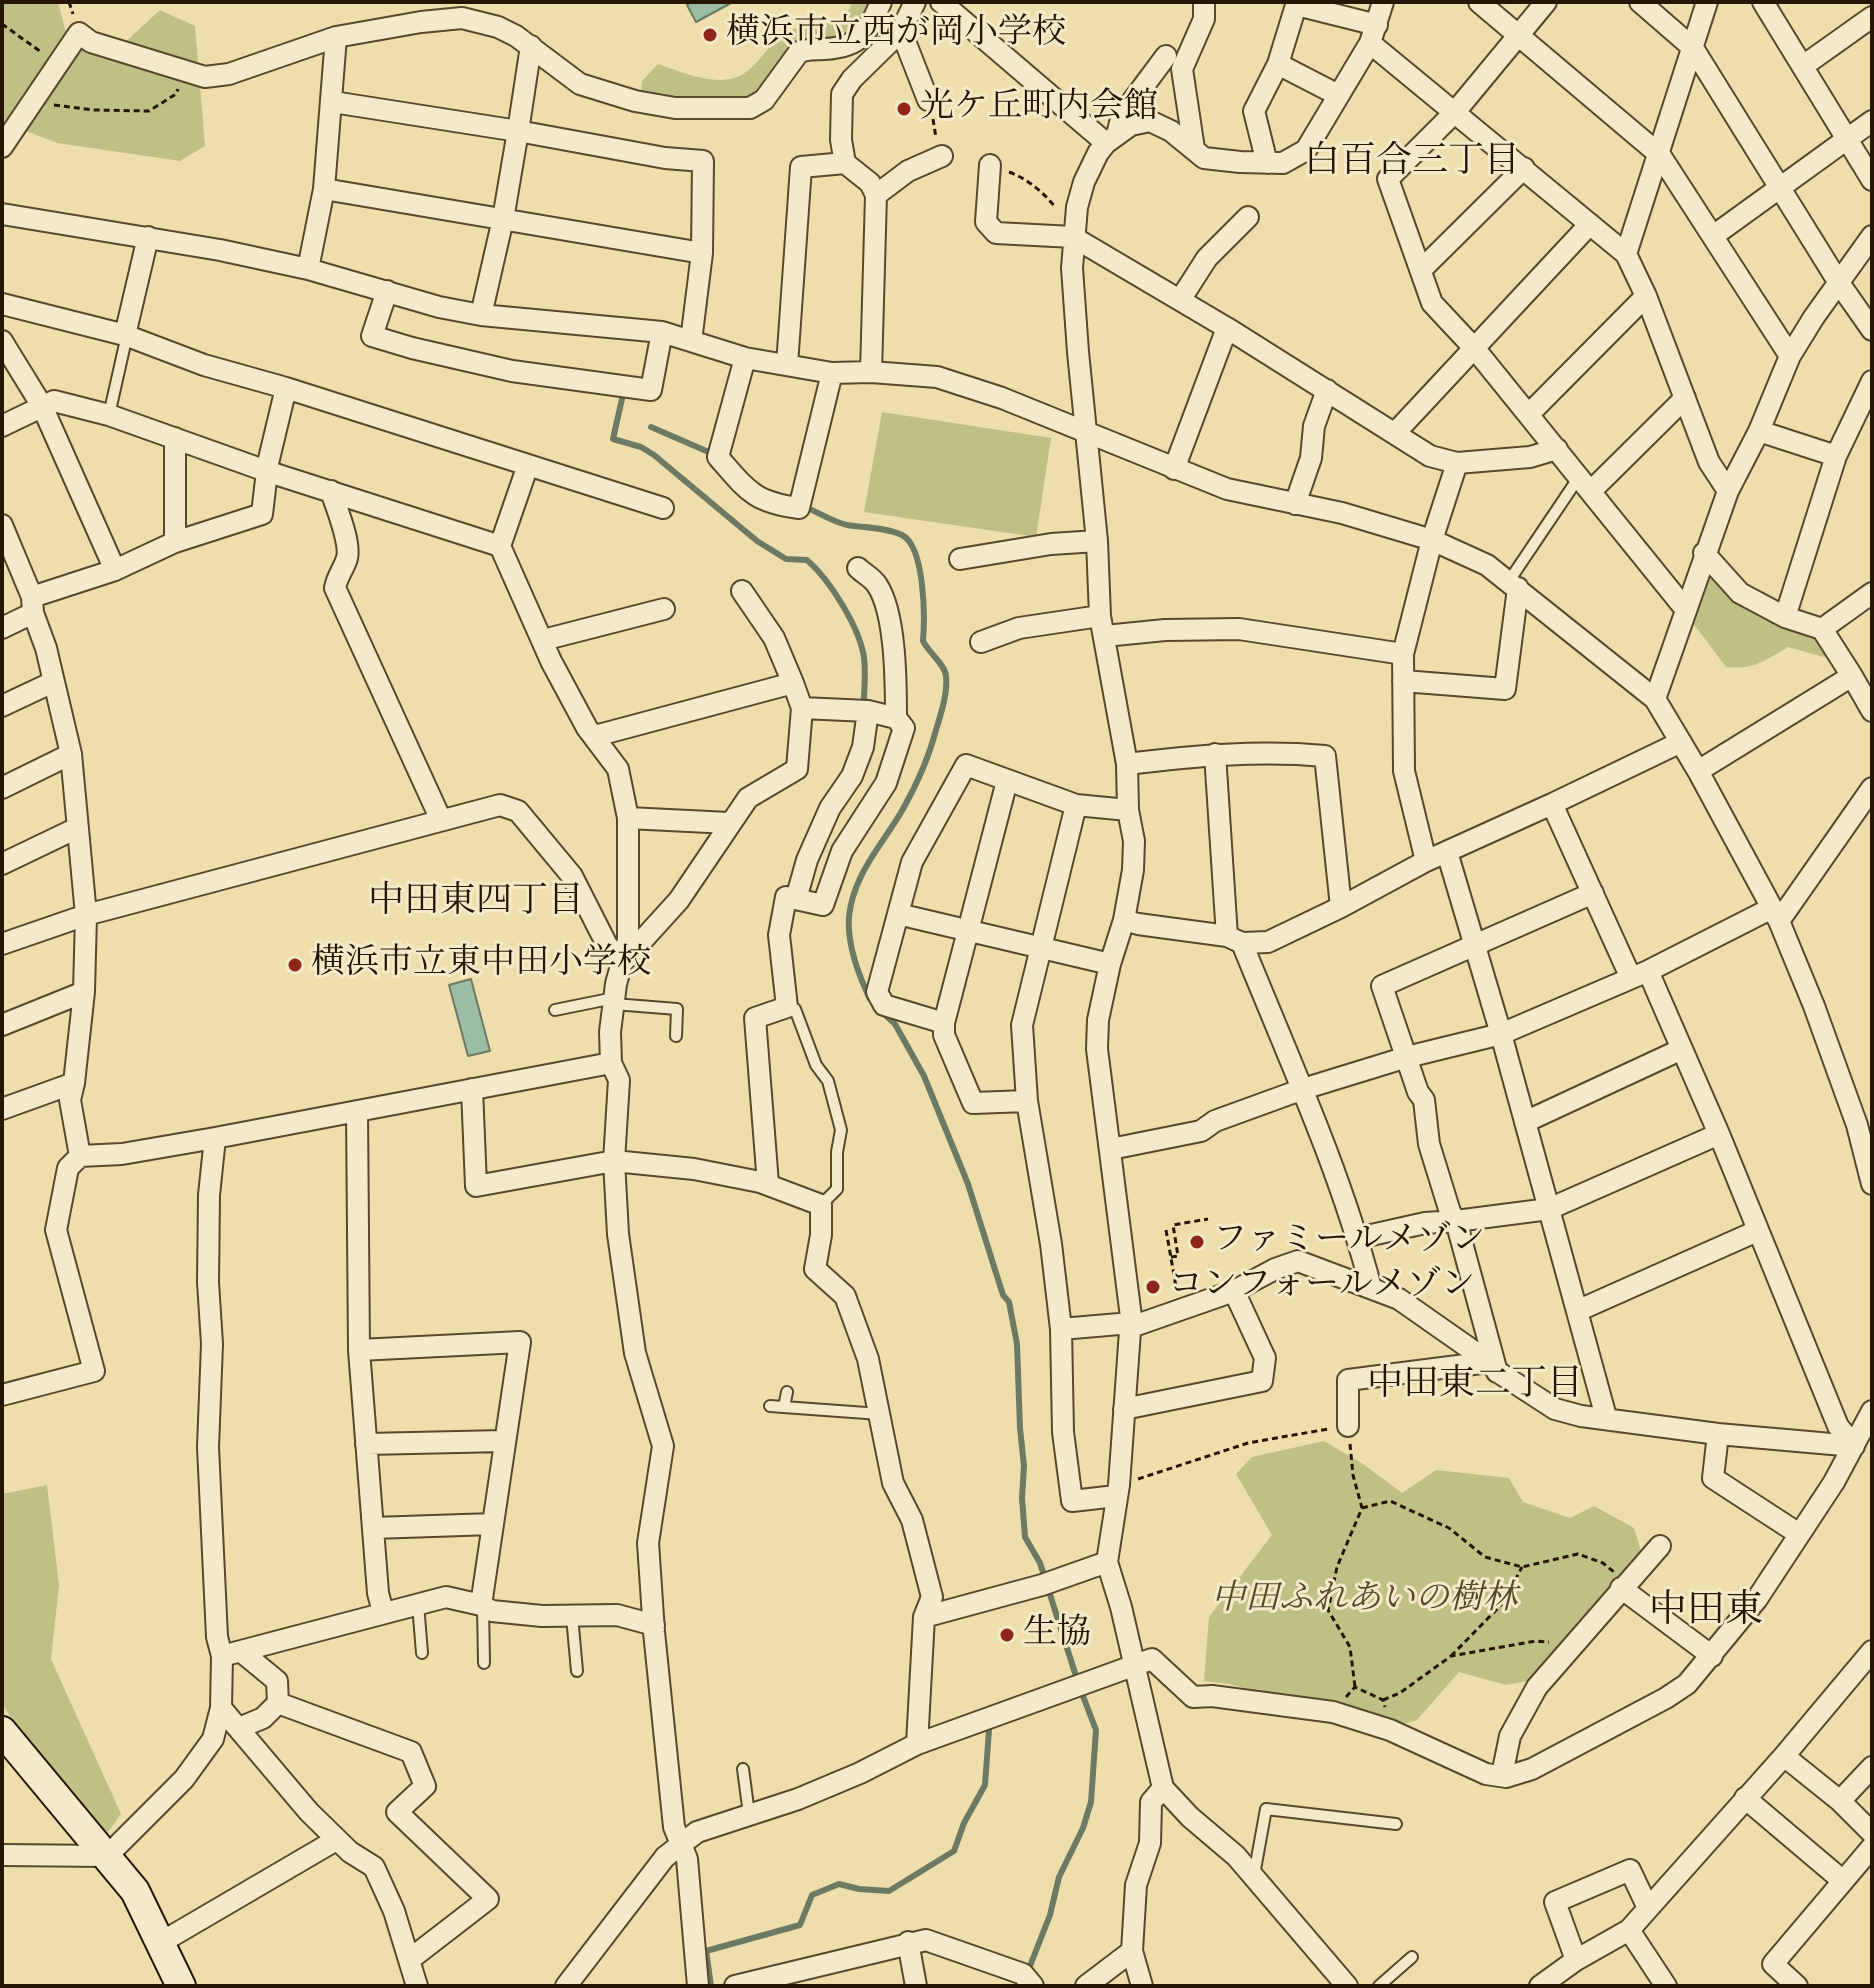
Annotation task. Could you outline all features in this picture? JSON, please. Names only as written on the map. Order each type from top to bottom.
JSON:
[{"type":"street","points":[[2,147],[79,33],[91,42],[205,77],[229,74],[336,37],[464,10],[531,46],[580,84],[635,101],[675,108],[750,108],[764,100],[803,50],[845,48],[860,40],[881,2]]},
{"type":"street","points":[[871,372],[876,195],[870,183],[845,163],[840,110],[842,94],[852,79],[901,31],[915,2]]},
{"type":"street","points":[[941,2],[1111,139]]},
{"type":"street","points":[[1194,149],[1182,69],[1204,19],[1204,2]]},
{"type":"street","points":[[1347,1986],[1254,1875],[1163,1788],[1121,1607],[1107,1562],[1118,1491],[1131,1325],[1097,1049],[1098,1020],[1110,964],[1124,920],[1134,856],[1133,825],[1128,810],[1127,764],[1100,616],[1097,541],[1084,431],[1072,268],[1073,237],[1084,182],[1098,153],[1111,139],[1131,125],[1150,121],[1204,158],[1283,163],[1306,150],[1373,34],[1383,2]]},
{"type":"street","points":[[1479,2],[1660,155],[1790,356]]},
{"type":"street","points":[[1546,2],[1455,112],[1388,179],[1432,303],[1529,414],[1686,610]]},
{"type":"street","points":[[1640,2],[1693,48],[1839,283],[1872,330]]},
{"type":"street","points":[[1626,254],[1707,2]]},
{"type":"street","points":[[1763,2],[1872,180]]},
{"type":"street","points":[[1267,163],[1254,111],[1278,64],[1297,4],[1373,34],[1455,112],[1626,254],[1646,296],[1709,462],[1728,491]]},
{"type":"street","points":[[1803,66],[1872,17]]},
{"type":"street","points":[[901,31],[928,100]]},
{"type":"street","points":[[308,269],[324,189],[336,37]]},
{"type":"street","points":[[481,315],[503,219],[531,46]]},
{"type":"street","points":[[1111,139],[1122,115],[1166,56]]},
{"type":"street","points":[[1278,64],[1338,95]]},
{"type":"street","points":[[333,102],[665,158],[703,161],[702,253],[691,341]]},
{"type":"street","points":[[1713,236],[1872,121]]},
{"type":"street","points":[[876,195],[908,171],[942,156]]},
{"type":"street","points":[[787,365],[801,167],[845,163]]},
{"type":"street","points":[[990,165],[986,222],[996,233],[1073,237],[1227,328],[1430,456],[1457,463],[1530,457],[1557,449]]},
{"type":"street","points":[[1421,270],[1524,168]]},
{"type":"street","points":[[324,189],[702,253]]},
{"type":"street","points":[[2,214],[148,237],[308,269],[439,307],[481,315],[662,332],[745,358],[832,373],[871,372],[937,377],[1002,398],[1227,489],[1342,513],[1432,540],[1487,565],[1655,699],[1776,915],[1814,1006],[1857,1125],[1872,1184]]},
{"type":"street","points":[[1180,300],[1207,258],[1248,217]]},
{"type":"street","points":[[1395,433],[1590,224]]},
{"type":"street","points":[[1655,699],[1728,491],[1759,431],[1790,356],[1872,236]]},
{"type":"street","points":[[126,335],[148,237]]},
{"type":"street","points":[[387,291],[372,336],[512,371],[651,390],[662,332]]},
{"type":"street","points":[[1529,414],[1646,296]]},
{"type":"street","points":[[2,304],[126,335],[204,365],[286,388],[663,508]]},
{"type":"street","points":[[1174,469],[1227,328]]},
{"type":"street","points":[[2,341],[42,406],[115,570]]},
{"type":"street","points":[[745,358],[718,457],[750,494],[773,505],[799,508],[832,373]]},
{"type":"street","points":[[1785,617],[1836,456],[1872,381]]},
{"type":"street","points":[[2,628],[33,605],[175,542],[262,514],[268,463],[286,388]]},
{"type":"street","points":[[1295,504],[1311,458],[1314,426],[1327,390]]},
{"type":"street","points":[[1586,483],[1685,398]]},
{"type":"street","points":[[2,426],[54,401],[109,415],[269,472],[500,546]]},
{"type":"street","points":[[1759,431],[1836,456]]},
{"type":"street","points":[[175,438],[175,542]]},
{"type":"street","points":[[1426,861],[1404,771],[1403,654],[1432,540],[1457,463]]},
{"type":"street","points":[[528,465],[500,546],[551,661],[587,728],[618,769],[628,818],[628,940],[610,1032],[611,1063],[619,1080],[614,1161],[618,1234],[633,1338],[663,1446],[648,1543],[674,1827],[687,1859],[698,1986]]},
{"type":"street","points":[[331,491],[342,524],[347,557],[337,576],[335,588],[441,820]]},
{"type":"street","points":[[2,527],[33,605],[71,754],[86,915],[84,992],[70,1100],[80,1156]]},
{"type":"street","points":[[960,559],[1051,544],[1097,541]]},
{"type":"street","points":[[1704,553],[1740,593],[1785,617],[1822,629],[1872,711]]},
{"type":"street","points":[[858,568],[877,585],[889,617],[896,718]]},
{"type":"street","points":[[1403,681],[1505,689],[1513,585]]},
{"type":"street","points":[[621,964],[679,900],[748,798],[797,769],[802,708],[774,638],[742,591]]},
{"type":"street","points":[[1822,629],[1872,593]]},
{"type":"street","points":[[543,640],[664,609]]},
{"type":"street","points":[[981,642],[1019,628],[1100,616]]},
{"type":"street","points":[[1105,636],[1165,630],[1239,629],[1403,654]]},
{"type":"street","points":[[1698,771],[1852,676]]},
{"type":"street","points":[[2,706],[53,682]]},
{"type":"street","points":[[595,736],[793,683]]},
{"type":"street","points":[[791,898],[823,905],[842,851],[886,783],[904,728],[896,718],[868,711],[802,708]]},
{"type":"street","points":[[768,1184],[755,1018],[787,1007],[779,935],[791,898],[830,808],[858,762],[868,711]]},
{"type":"street","points":[[1124,920],[1234,940],[1268,942],[1426,861],[1681,742]]},
{"type":"street","points":[[1127,764],[1215,754],[1273,752],[1325,756],[1341,907]]},
{"type":"street","points":[[2,788],[71,754]]},
{"type":"street","points":[[1215,754],[1234,940],[1303,1089],[1358,1238],[1371,1288]]},
{"type":"street","points":[[944,1023],[884,1005],[877,992],[912,862],[966,765],[1076,805],[1128,810]]},
{"type":"street","points":[[1007,781],[944,1023],[944,1035],[973,1103],[1027,1101]]},
{"type":"street","points":[[1111,1149],[1201,1131],[1215,1121],[1303,1089],[1407,1057],[1501,1034],[1776,915],[1872,788]]},
{"type":"street","points":[[1552,804],[1593,893],[1682,1049],[1838,1426],[1854,1446]]},
{"type":"street","points":[[2,944],[86,915],[500,805],[518,811],[572,876],[607,945],[621,964]]},
{"type":"street","points":[[1076,805],[1022,1025],[1027,1101],[1051,1244],[1061,1329],[1063,1432],[1072,1501],[1118,1491]]},
{"type":"street","points":[[628,818],[729,823]]},
{"type":"street","points":[[2,864],[77,828]]},
{"type":"street","points":[[1447,852],[1501,1034],[1606,1417]]},
{"type":"street","points":[[791,898],[793,864]]},
{"type":"street","points":[[1493,1367],[1456,1221],[1450,1212],[1429,1144],[1424,1100],[1418,1092],[1382,986],[1593,893]]},
{"type":"street","points":[[898,914],[1110,964]]},
{"type":"street","points":[[2,1025],[84,992]]},
{"type":"street","points":[[1525,1122],[1682,1049]]},
{"type":"street","points":[[2,1395],[94,1371],[56,1230],[68,1168],[80,1156],[122,1154],[215,1138],[611,1063]]},
{"type":"street","points":[[2,1109],[74,1083]]},
{"type":"street","points":[[472,1089],[476,1186],[614,1161],[694,1169],[768,1184],[821,1205],[821,1235],[815,1269],[845,1296],[868,1359],[893,1483],[912,1520],[932,1597],[924,1617],[917,1744]]},
{"type":"street","points":[[357,1111],[359,1350],[378,1593],[383,1612]]},
{"type":"street","points":[[1358,1238],[1425,1223],[1549,1209],[1719,1134]]},
{"type":"street","points":[[2,1855],[107,1856],[184,1779],[213,1739],[221,1708],[222,1656],[217,1637],[208,1447],[212,1344],[208,1282],[209,1195],[215,1138]]},
{"type":"street","points":[[1577,1311],[1757,1231]]},
{"type":"street","points":[[1061,1329],[1131,1325],[1180,1312],[1298,1261],[1399,1299],[1555,1409],[1581,1416],[1718,1434],[1854,1446]]},
{"type":"street","points":[[1124,1409],[1262,1381],[1265,1358],[1234,1291]]},
{"type":"street","points":[[359,1350],[520,1342],[482,1605]]},
{"type":"street","points":[[1348,1426],[1348,1380],[1493,1367]]},
{"type":"street","points":[[566,1986],[665,1857],[697,1832],[798,1799],[860,1773],[917,1744],[1152,1659],[1193,1697],[1212,1696],[1333,1712],[1390,1730],[1486,1774],[1506,1777],[1532,1769],[1687,1684],[1757,1599],[1834,1482],[1872,1411]]},
{"type":"street","points":[[1718,1434],[1713,1478],[1799,1534]]},
{"type":"street","points":[[366,1444],[504,1441]]},
{"type":"street","points":[[373,1528],[493,1524]]},
{"type":"street","points":[[1502,1775],[1510,1736],[1537,1687],[1660,1546]]},
{"type":"street","points":[[924,1617],[1047,1583],[1107,1562]]},
{"type":"street","points":[[1625,1585],[1712,1656]]},
{"type":"street","points":[[222,1656],[243,1653],[446,1597],[504,1613],[617,1615],[654,1625]]},
{"type":"street","points":[[1540,1986],[1576,1960],[1629,1930],[1647,1906],[1784,1756],[1872,1651]]},
{"type":"street","points":[[239,1728],[263,1718],[278,1703],[277,1681],[243,1653]]},
{"type":"street","points":[[278,1703],[411,1752],[425,1786],[397,1812],[488,1899],[409,1960]]},
{"type":"street","points":[[221,1708],[309,1812],[350,1852],[374,1867],[394,1911],[417,1986]]},
{"type":"street","points":[[2,1731],[135,1891],[181,1986]]},
{"type":"street","points":[[1784,1756],[1840,1801],[1872,1833]]},
{"type":"street","points":[[1840,1801],[1872,1767]]},
{"type":"street","points":[[1142,1986],[1132,1951],[1136,1885],[1150,1843],[1151,1802],[1163,1788]]},
{"type":"street","points":[[1745,1798],[1843,1881]]},
{"type":"street","points":[[160,1943],[336,1840]]},
{"type":"street","points":[[1797,1986],[1773,1964],[1872,1847]]},
{"type":"street","points":[[1576,1960],[1555,1902],[1630,1870],[1647,1906]]},
{"type":"street","points":[[1629,1930],[1666,1986]]},
{"type":"street","points":[[735,1986],[809,1977],[908,1942],[926,1940],[1023,1974],[1033,1986]]},
{"type":"street","points":[[908,1942],[916,1986]]},
{"type":"street","points":[[1086,1986],[1132,1951]]},
{"type":"lane","points":[[109,415],[126,335]]},
{"type":"lane","points":[[1513,585],[1586,483]]},
{"type":"lane","points":[[555,1010],[614,1001],[677,1009],[676,1036]]},
{"type":"lane","points":[[787,1007],[795,1009],[816,1065],[828,1081],[841,1130],[837,1152],[837,1189],[821,1205]]},
{"type":"lane","points":[[784,1407],[787,1392]]},
{"type":"lane","points":[[770,1406],[880,1414]]},
{"type":"lane","points":[[418,1604],[422,1653]]},
{"type":"lane","points":[[482,1605],[484,1663]]},
{"type":"lane","points":[[572,1614],[577,1671]]},
{"type":"lane","points":[[743,1769],[749,1814]]},
{"type":"lane","points":[[1254,1875],[1266,1809],[1396,1824]]},
{"type":"lane","points":[[1379,1986],[1412,1957]]},
{"type":"path","points":[[2,24],[59,64]]},
{"type":"path","points":[[35,102],[93,110],[149,111],[176,94],[186,71]]},
{"type":"path","points":[[928,100],[942,156]]},
{"type":"path","points":[[990,165],[1021,177],[1036,188],[1061,215],[1073,237]]},
{"type":"path","points":[[1171,1257],[1178,1256],[1173,1225],[1208,1219]]},
{"type":"path","points":[[1166,1230],[1180,1312]]},
{"type":"path","points":[[1118,1491],[1248,1443],[1348,1426],[1353,1475],[1362,1508],[1337,1567],[1328,1610],[1350,1647],[1355,1687]]},
{"type":"path","points":[[1362,1508],[1390,1501],[1449,1528],[1485,1557],[1522,1567],[1578,1554],[1603,1563],[1625,1585]]},
{"type":"path","points":[[1383,1700],[1400,1693],[1451,1656],[1503,1603],[1522,1567]]},
{"type":"path","points":[[1451,1656],[1536,1641],[1573,1645]]},
{"type":"green space","points":[[2,2],[58,2],[65,29],[110,56],[160,10],[195,26],[205,146],[180,161],[57,143],[11,125],[2,129]]},
{"type":"green space","points":[[852,2],[873,2],[858,33],[826,44],[747,103],[677,102],[641,94],[642,81],[658,64],[707,79],[737,77],[751,68],[787,32],[805,26],[836,23]]},
{"type":"green space","points":[[882,412],[1051,438],[1036,537],[864,512]]},
{"type":"green space","points":[[1707,569],[1814,635],[1831,659],[1788,647],[1751,666],[1726,667],[1690,619]]},
{"type":"green space","name":"中田ふれあいの樹林","points":[[1324,1441],[1363,1464],[1402,1493],[1436,1470],[1509,1478],[1523,1502],[1570,1518],[1594,1506],[1634,1528],[1642,1554],[1533,1680],[1506,1685],[1459,1672],[1417,1720],[1394,1727],[1229,1684],[1204,1681],[1209,1617],[1272,1535],[1236,1474],[1252,1457]]},
{"type":"green space","points":[[47,1485],[59,1585],[51,1659],[121,1814],[106,1835],[13,1721],[2,1703],[2,1494]]},
{"type":"shaded area","points":[[691,2],[733,2],[696,22],[687,5]]},
{"type":"shaded area","points":[[471,979],[490,1051],[468,1056],[449,985]]},
{"type":"waterway","points":[[624,390],[613,439],[641,447],[654,455],[757,541],[786,559],[807,560],[825,580],[843,605],[857,633],[864,658],[864,703]]},
{"type":"waterway","points":[[651,427],[711,453]]},
{"type":"waterway","points":[[807,508],[842,524],[895,532],[910,542],[922,584],[923,641],[943,667],[946,676],[942,710],[922,770],[903,809],[863,873],[852,901],[849,917],[852,949],[870,999]]},
{"type":"waterway","points":[[883,1013],[895,1024],[924,1076],[968,1184],[1003,1295],[1009,1302],[1017,1344],[1025,1537],[1040,1563],[1075,1673]]},
{"type":"waterway","points":[[1019,1986],[1050,1915],[1059,1877],[1083,1828],[1091,1802],[1096,1730],[1083,1696]]},
{"type":"waterway","points":[[711,1986],[706,1951],[800,1925],[812,1895],[839,1884],[889,1891],[954,1851],[964,1823],[985,1785],[989,1730]]},
{"type":"place","name":"横浜市立西が岡小学校","points":[[710,35]]},
{"type":"place","name":"光ケ丘町内会館","points":[[904,109]]},
{"type":"place","name":"横浜市立東中田小学校","points":[[295,965]]},
{"type":"place","name":"ファミールメゾン","points":[[1197,1242]]},
{"type":"place","name":"コンフォールメゾン","points":[[1153,1287]]},
{"type":"place","name":"生協","points":[[1007,1635]]},
{"type":"district","name":"白百合三丁目","points":[[1412,164]]},
{"type":"district","name":"中田東四丁目","points":[[476,904]]},
{"type":"district","name":"中田東二丁目","points":[[1475,1387]]},
{"type":"district","name":"中田東","points":[[1706,1613]]}]
